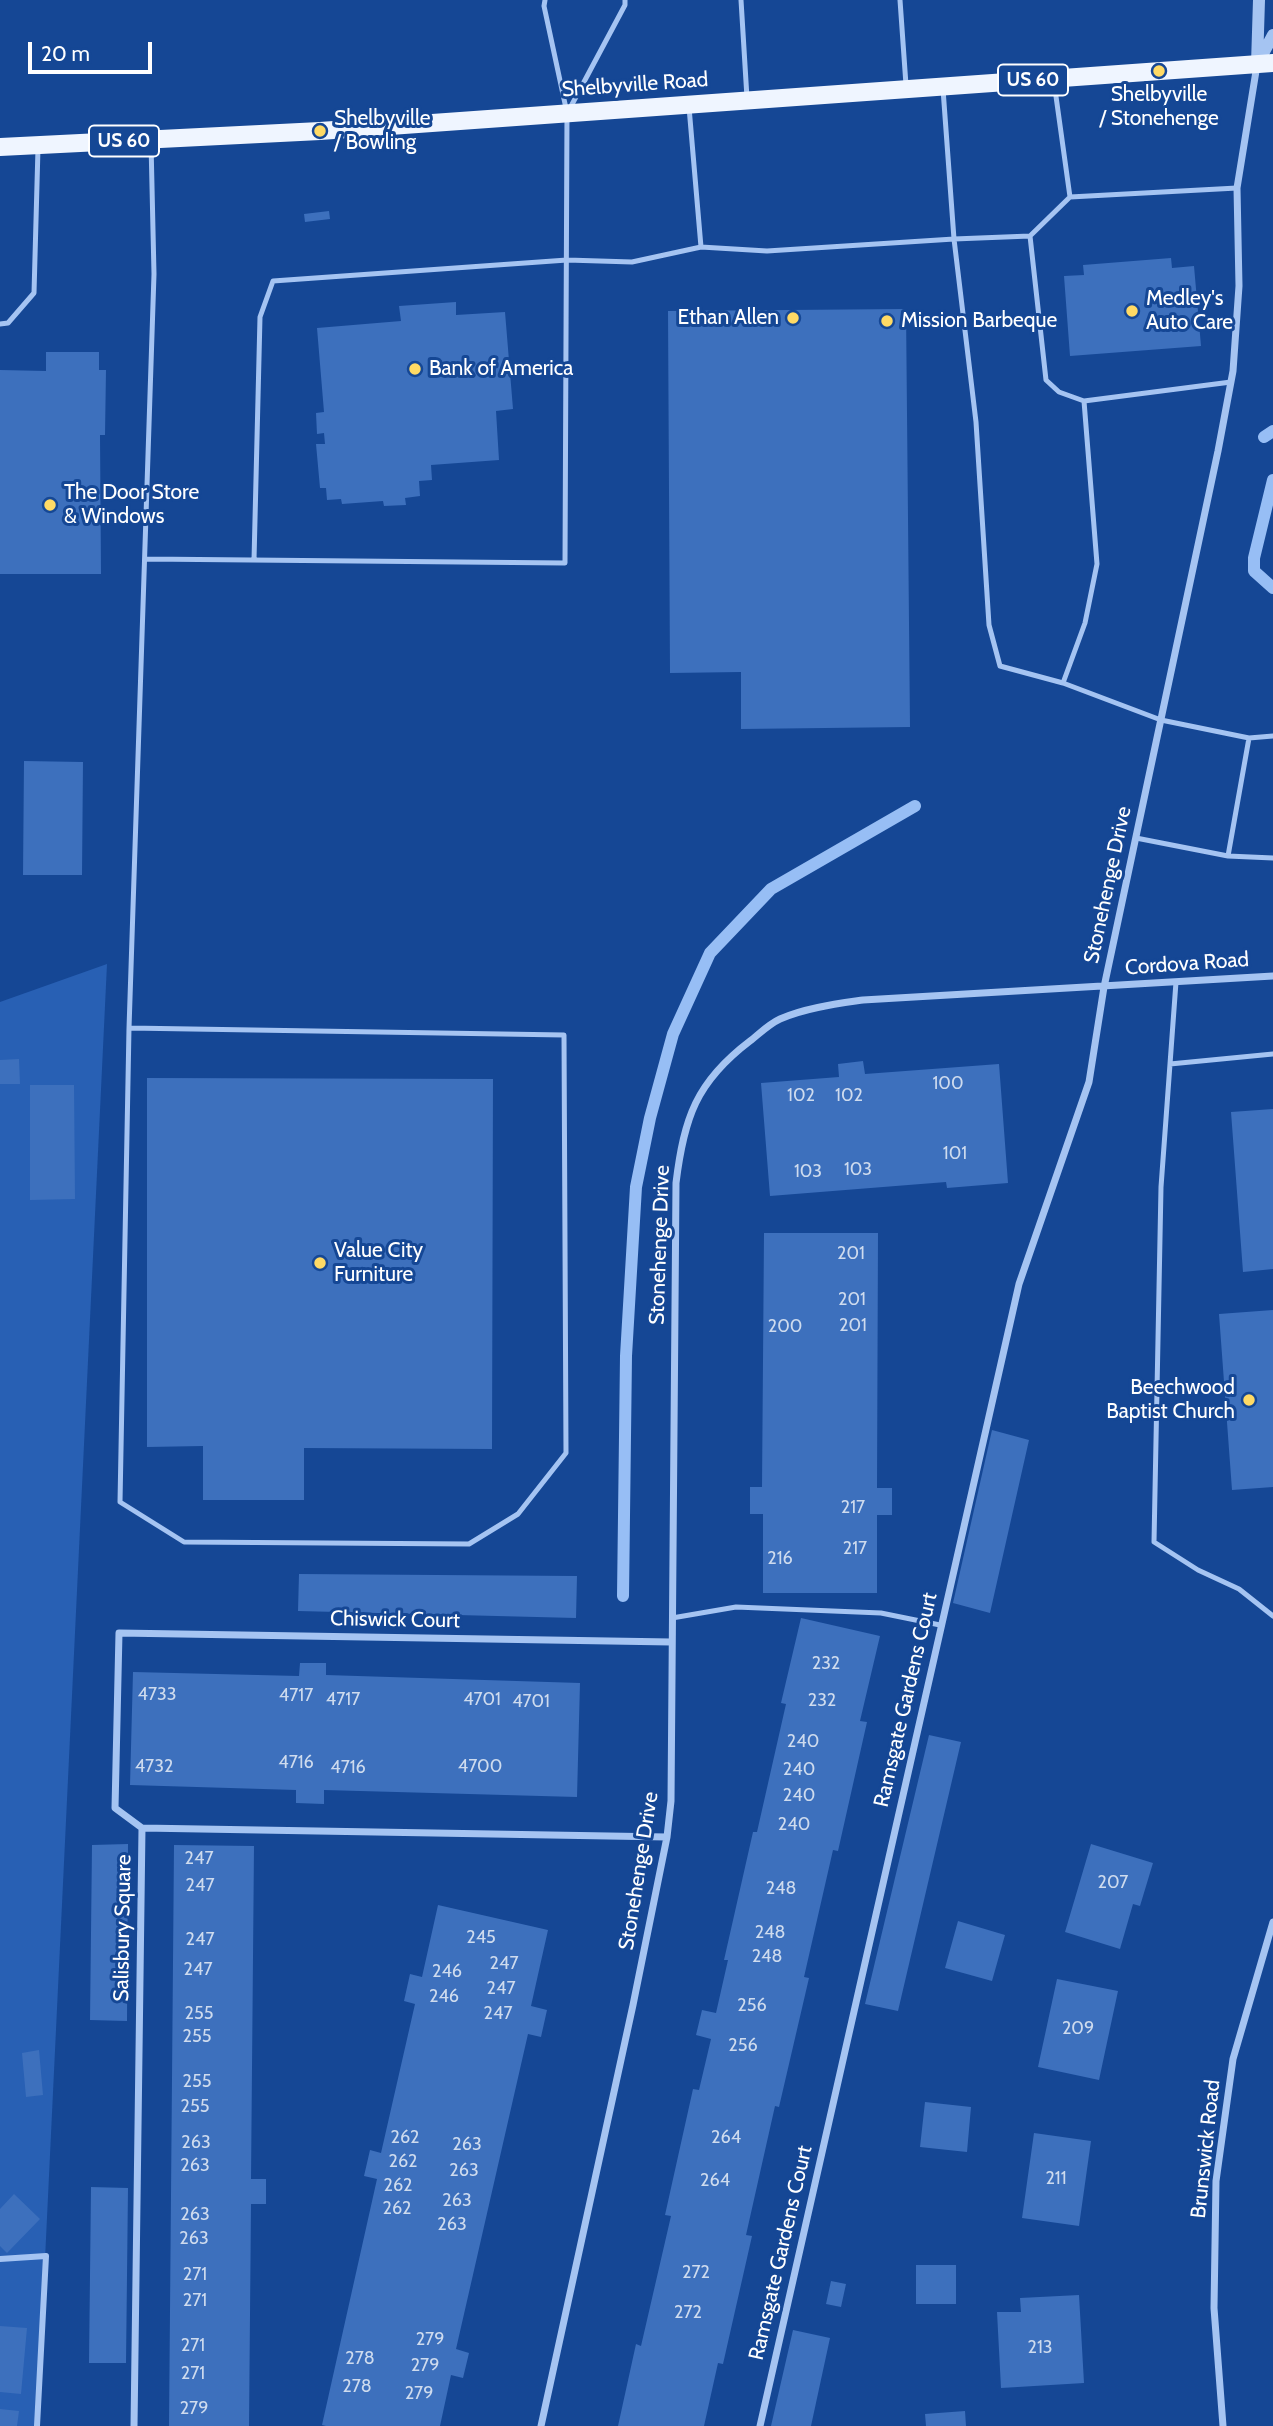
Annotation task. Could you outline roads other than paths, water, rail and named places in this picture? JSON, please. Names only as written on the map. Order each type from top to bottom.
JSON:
[{"type":"main road","name":"Shelbyville Road","points":[[0,148],[320,131],[1265,64]]},
{"type":"street","points":[[1259,0],[1265,64]]},
{"type":"street","points":[[1265,64],[1273,35]]},
{"type":"street","name":"Stonehenge Drive","points":[[541,2426],[667,1837],[671,1801],[676,1183],[681,1147],[693,1104],[710,1078],[727,1059],[779,1019],[830,1005],[863,1000],[1104,987],[1231,382],[1240,272],[1237,188],[1265,64]]},
{"type":"street","name":"Cordova Road","points":[[1104,987],[1273,975]]},
{"type":"street","name":"Ramsgate Gardens Court","points":[[760,2426],[1018,1284],[1089,1082],[1104,987]]},
{"type":"street","name":"Chiswick Court","points":[[142,1828],[115,1808],[118,1633],[671,1642]]},
{"type":"street","name":"Salisbury Square","points":[[134,2426],[142,1828],[667,1837]]},
{"type":"street","name":"Brunswick Road","points":[[1223,2426],[1214,2308],[1216,2181],[1233,2059],[1273,1922]]},
{"type":"street","points":[[0,2259],[46,2256],[37,2426]]},
{"type":"lane","points":[[145,559],[565,563],[567,113],[544,6],[545,0]]},
{"type":"lane","points":[[567,113],[625,5],[625,0]]},
{"type":"lane","points":[[741,0],[747,100]]},
{"type":"lane","points":[[900,0],[907,88]]},
{"type":"lane","points":[[1053,78],[1070,197]]},
{"type":"lane","points":[[942,86],[954,239],[976,422],[989,625],[1000,666],[1063,683],[1161,720],[1249,738],[1273,736]]},
{"type":"lane","points":[[689,104],[701,247]]},
{"type":"lane","points":[[129,1028],[564,1035],[566,1453],[518,1514],[469,1544],[184,1542],[120,1502],[129,1028],[155,274],[151,140]]},
{"type":"lane","points":[[0,324],[8,323],[34,293],[38,145]]},
{"type":"lane","points":[[254,560],[260,317],[273,282],[567,260],[632,262],[701,247],[767,251],[1030,236],[1070,197],[1237,188]]},
{"type":"lane","points":[[1030,236],[1046,380],[1059,392],[1084,401],[1231,382]]},
{"type":"lane","points":[[1063,683],[1085,624],[1097,564],[1084,401]]},
{"type":"lane","points":[[1228,856],[1249,738]]},
{"type":"lane","points":[[1136,838],[1228,856],[1273,858]]},
{"type":"lane","points":[[1176,982],[1161,1187],[1154,1542],[1198,1570],[1240,1590],[1273,1616]]},
{"type":"lane","points":[[1170,1064],[1273,1054]]},
{"type":"lane","points":[[672,1618],[736,1607],[881,1613],[940,1625]]},
{"type":"waterway","points":[[1264,437],[1273,431]]},
{"type":"waterway","points":[[1273,480],[1254,558],[1254,571],[1273,588]]},
{"type":"waterway","points":[[623,1596],[626,1356],[636,1187],[650,1118],[673,1034],[710,953],[771,889],[915,806]]},
{"type":"place","name":"Shelbyville / Stonehenge","points":[[1159,71]]},
{"type":"place","name":"Shelbyville / Bowling","points":[[320,131]]},
{"type":"place","name":"Medley's Auto Care","points":[[1132,311]]},
{"type":"place","name":"Ethan Allen","points":[[793,318]]},
{"type":"place","name":"Mission Barbeque","points":[[887,321]]},
{"type":"place","name":"Bank of America","points":[[415,369]]},
{"type":"place","name":"The Door Store & Windows","points":[[50,505]]},
{"type":"place","name":"Value City Furniture","points":[[320,1263]]},
{"type":"place","name":"Beechwood Baptist Church","points":[[1249,1400]]}]
